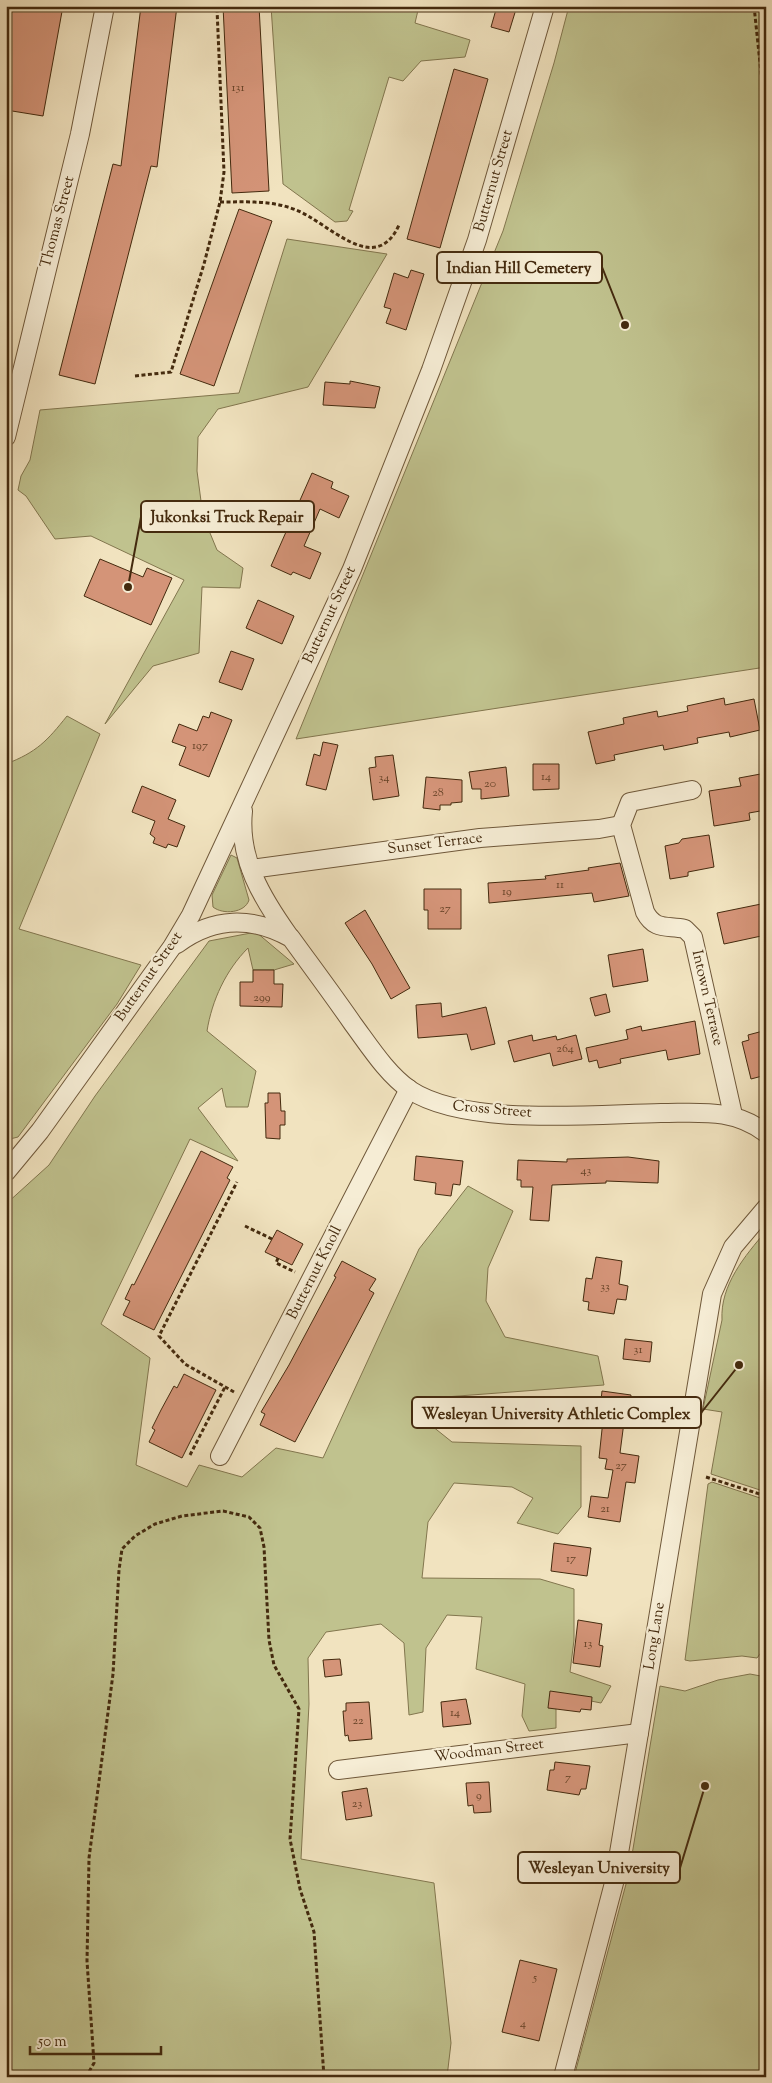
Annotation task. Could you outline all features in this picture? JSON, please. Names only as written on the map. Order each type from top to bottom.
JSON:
[{"type":"street","name":"Thomas Street","points":[[6,437],[80,134],[105,6]]},
{"type":"street","name":"Butternut Street","points":[[6,1172],[40,1131],[172,947],[206,883],[352,568],[431,370],[477,240],[545,6]]},
{"type":"street","name":"Cross Street","points":[[248,790],[242,828],[243,847],[264,898],[376,1056],[410,1089],[433,1102],[485,1112],[524,1114],[711,1112],[733,1115],[751,1123],[766,1133]]},
{"type":"street","points":[[621,825],[630,802],[692,790]]},
{"type":"street","name":"Sunset Terrace","points":[[251,869],[480,838],[599,829],[621,825]]},
{"type":"street","name":"Intown Terrace","points":[[621,825],[644,912],[649,920],[659,927],[686,929],[693,937],[733,1115]]},
{"type":"street","name":"Cross Street","points":[[172,947],[190,934],[208,925],[231,923],[273,928],[291,938]]},
{"type":"street","name":"Butternut Knoll","points":[[220,1456],[410,1089]]},
{"type":"street","name":"Long Lane","points":[[563,2077],[614,1883],[712,1294],[733,1247],[766,1208]]},
{"type":"street","name":"Woodman Street","points":[[338,1770],[639,1733]]},
{"type":"path","points":[[754,6],[766,120]]},
{"type":"path","points":[[135,376],[171,372],[204,264],[220,202],[224,172],[217,9]]},
{"type":"path","points":[[220,202],[274,204],[297,210],[339,237],[363,246],[376,248],[388,244],[399,226]]},
{"type":"path","points":[[237,1182],[159,1336],[185,1364],[249,1400]]},
{"type":"path","points":[[245,1226],[272,1239]]},
{"type":"path","points":[[278,1258],[276,1263],[311,1280]]},
{"type":"path","points":[[190,1455],[225,1387]]},
{"type":"path","points":[[706,1477],[766,1496]]},
{"type":"path","points":[[86,2077],[94,2063],[87,1962],[89,1858],[114,1674],[119,1570],[122,1549],[136,1536],[155,1524],[182,1516],[222,1511],[249,1517],[260,1528],[264,1547],[268,1623],[274,1665],[299,1708],[290,1838],[300,1890],[314,1932],[324,2077]]},
{"type":"green space","points":[[271,6],[419,6],[415,23],[470,40],[465,57],[421,61],[403,81],[389,77],[349,210],[353,211],[347,221],[335,222],[283,184]]},
{"type":"green space","points":[[569,6],[766,6],[766,667],[296,739],[503,231],[554,63]]},
{"type":"green space","points":[[287,239],[387,254],[308,387],[218,409],[198,437],[197,471],[203,516],[217,550],[243,568],[240,588],[202,587],[199,653],[153,666],[105,724],[184,580],[91,536],[55,539],[26,496],[18,490],[21,476],[30,460],[40,410],[239,393]]},
{"type":"green space","points":[[67,716],[100,734],[19,929],[141,965],[117,1004],[18,1137],[6,1140],[6,764],[26,755],[41,745]]},
{"type":"green space","points":[[231,855],[237,858],[249,900],[243,908],[228,912],[217,910],[213,907],[212,895]]},
{"type":"green space","points":[[256,932],[294,964],[274,970],[253,970],[248,948],[233,966],[221,986],[212,1008],[207,1031],[256,1071],[248,1107],[226,1107],[222,1088],[198,1108],[238,1161],[190,1139],[101,1324],[150,1358],[136,1465],[187,1487],[199,1465],[242,1477],[276,1448],[323,1458],[419,1249],[468,1186],[513,1211],[488,1268],[486,1301],[505,1337],[598,1356],[604,1385],[445,1397],[432,1426],[452,1442],[581,1446],[581,1507],[558,1534],[517,1523],[533,1498],[512,1487],[454,1483],[428,1522],[422,1578],[540,1579],[574,1589],[574,1640],[570,1672],[611,1686],[601,1703],[556,1694],[556,1728],[529,1731],[522,1716],[525,1684],[476,1669],[482,1617],[447,1615],[426,1648],[423,1712],[409,1715],[404,1643],[381,1624],[326,1632],[308,1658],[309,1704],[301,1859],[434,1883],[451,2043],[447,2077],[6,2077],[6,1204],[49,1165],[95,1096],[209,941]]},
{"type":"green space","points":[[766,1231],[766,1492],[711,1474],[722,1412],[703,1409],[722,1320],[722,1307],[725,1295],[742,1261]]},
{"type":"green space","points":[[712,1482],[766,1500],[766,1646],[757,1658],[742,1656],[685,1660],[708,1484]]},
{"type":"green space","points":[[750,1674],[766,1677],[766,2077],[574,2077],[629,1873],[660,1686],[685,1691],[718,1680]]},
{"type":"building","points":[[10,6],[63,6],[43,116],[6,110],[6,28]]},
{"type":"building","points":[[141,6],[177,6],[157,167],[151,166],[95,384],[59,375],[113,164],[121,166]]},
{"type":"building","points":[[223,6],[259,6],[269,191],[232,193]]},
{"type":"building","points":[[497,6],[517,6],[509,32],[491,27]]},
{"type":"building","points":[[454,69],[488,79],[440,248],[407,239]]},
{"type":"building","points":[[239,209],[272,221],[214,386],[180,374]]},
{"type":"building","points":[[411,270],[424,274],[406,330],[386,323],[391,309],[384,307],[394,273],[408,278]]},
{"type":"building","points":[[350,381],[380,387],[375,408],[323,405],[325,382],[350,384]]},
{"type":"building","points":[[312,473],[333,482],[331,488],[349,496],[339,518],[320,509],[304,546],[321,553],[310,579],[293,572],[291,575],[271,566]]},
{"type":"building","points":[[100,559],[143,577],[147,568],[172,578],[151,625],[84,596]]},
{"type":"building","points":[[258,600],[294,616],[282,644],[246,628]]},
{"type":"building","points":[[231,651],[254,659],[242,690],[219,682]]},
{"type":"building","points":[[724,698],[725,705],[754,699],[760,730],[730,737],[729,732],[697,738],[698,743],[664,750],[663,745],[614,755],[615,760],[596,764],[588,732],[624,724],[623,718],[657,711],[658,717],[688,711],[687,706]]},
{"type":"building","points":[[211,712],[232,720],[209,777],[179,765],[186,747],[172,742],[179,724],[197,731],[203,716],[209,718]]},
{"type":"building","points":[[323,742],[338,745],[326,790],[306,785],[314,754],[320,756]]},
{"type":"building","points":[[393,755],[399,796],[373,800],[369,768],[376,767],[375,757]]},
{"type":"building","points":[[533,764],[559,764],[559,789],[533,790]]},
{"type":"building","points":[[506,767],[509,796],[481,799],[481,789],[472,789],[469,772]]},
{"type":"building","points":[[766,773],[766,810],[749,813],[750,820],[714,826],[709,791],[741,786],[739,778]]},
{"type":"building","points":[[426,777],[462,780],[462,802],[440,805],[440,810],[423,808]]},
{"type":"building","points":[[142,786],[176,800],[168,819],[185,826],[177,847],[168,844],[166,848],[153,843],[155,838],[150,834],[155,821],[132,812]]},
{"type":"building","points":[[709,835],[714,867],[688,872],[688,876],[670,879],[665,846],[679,843],[682,839]]},
{"type":"building","points":[[620,863],[629,896],[594,902],[592,893],[489,903],[488,883],[546,879],[545,876],[589,870],[588,868]]},
{"type":"building","points":[[424,889],[461,889],[461,929],[428,929],[428,910],[424,910]]},
{"type":"building","points":[[766,903],[766,935],[724,944],[717,913]]},
{"type":"building","points":[[365,910],[410,988],[391,999],[372,964],[345,923]]},
{"type":"building","points":[[643,949],[648,981],[613,987],[608,955]]},
{"type":"building","points":[[253,970],[274,970],[274,984],[283,984],[282,1007],[240,1006],[240,982],[253,982]]},
{"type":"building","points":[[606,994],[610,1012],[595,1016],[590,998]]},
{"type":"building","points":[[441,1003],[442,1017],[486,1007],[495,1044],[471,1050],[467,1034],[418,1038],[416,1005]]},
{"type":"building","points":[[695,1021],[700,1054],[668,1060],[666,1050],[620,1059],[621,1063],[599,1068],[597,1060],[589,1062],[586,1048],[628,1039],[626,1030],[641,1026],[642,1031]]},
{"type":"building","points":[[763,1031],[766,1043],[766,1075],[751,1079],[742,1042],[749,1040],[748,1035]]},
{"type":"building","points":[[532,1035],[533,1041],[556,1036],[557,1040],[576,1035],[582,1059],[553,1066],[550,1053],[514,1062],[508,1041]]},
{"type":"building","points":[[268,1093],[280,1093],[281,1111],[285,1111],[285,1125],[280,1125],[280,1139],[266,1138],[265,1103],[268,1103]]},
{"type":"building","points":[[201,1151],[233,1167],[227,1178],[230,1180],[154,1330],[123,1315],[130,1301],[125,1299],[132,1284],[134,1285]]},
{"type":"building","points":[[416,1156],[463,1161],[460,1185],[453,1184],[451,1196],[435,1194],[436,1183],[414,1180]]},
{"type":"building","points":[[628,1157],[659,1161],[658,1183],[606,1181],[606,1183],[552,1185],[549,1221],[530,1220],[533,1187],[521,1187],[521,1180],[517,1180],[518,1160],[567,1162],[567,1159]]},
{"type":"building","points":[[277,1230],[303,1244],[292,1265],[265,1252]]},
{"type":"building","points":[[596,1257],[622,1261],[619,1284],[628,1286],[626,1300],[617,1299],[614,1314],[588,1310],[589,1302],[583,1301],[586,1278],[592,1279]]},
{"type":"building","points":[[342,1261],[376,1279],[369,1290],[374,1293],[295,1442],[260,1425],[265,1414],[261,1412],[289,1365],[336,1277],[334,1276]]},
{"type":"building","points":[[625,1339],[652,1342],[650,1362],[623,1359]]},
{"type":"building","points":[[184,1374],[216,1390],[182,1458],[149,1442],[155,1430],[152,1428],[161,1410],[174,1386],[177,1388]]},
{"type":"building","points":[[602,1391],[631,1395],[627,1423],[624,1422],[620,1453],[639,1456],[635,1483],[626,1482],[620,1522],[588,1517],[591,1496],[608,1498],[613,1470],[605,1469],[607,1459],[599,1458],[603,1420],[599,1419]]},
{"type":"building","points":[[554,1543],[591,1548],[587,1576],[551,1571]]},
{"type":"building","points":[[578,1620],[602,1624],[599,1645],[603,1646],[600,1667],[573,1663]]},
{"type":"building","points":[[340,1659],[342,1675],[325,1677],[323,1660]]},
{"type":"building","points":[[550,1691],[592,1697],[591,1710],[581,1709],[580,1712],[548,1708]]},
{"type":"building","points":[[466,1699],[471,1724],[443,1727],[441,1702]]},
{"type":"building","points":[[369,1702],[372,1739],[349,1741],[348,1735],[345,1736],[343,1711],[346,1711],[346,1703]]},
{"type":"building","points":[[555,1762],[590,1766],[586,1789],[581,1789],[579,1795],[547,1790],[550,1770],[554,1770]]},
{"type":"building","points":[[489,1782],[491,1812],[474,1813],[473,1805],[468,1806],[466,1783]]},
{"type":"building","points":[[367,1788],[372,1816],[346,1820],[342,1792]]},
{"type":"building","points":[[520,1960],[557,1969],[539,2041],[502,2032]]},
{"type":"place","name":"Indian Hill Cemetery","points":[[625,325]]},
{"type":"place","name":"Jukonksi Truck Repair","points":[[128,587]]},
{"type":"place","name":"Wesleyan University Athletic Complex","points":[[739,1365]]},
{"type":"place","name":"Wesleyan University","points":[[705,1786]]}]
